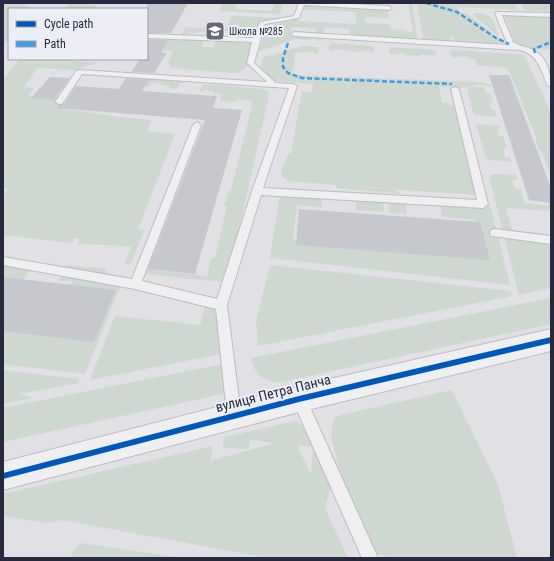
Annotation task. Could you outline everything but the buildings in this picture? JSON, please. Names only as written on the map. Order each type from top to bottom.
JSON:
[{"type":"street","name":"вулиця Петра Панча","points":[[3,476],[234,415],[551,340]]},
{"type":"lane","points":[[274,85],[250,63],[262,23],[297,17],[302,3],[389,8]]},
{"type":"lane","points":[[518,48],[511,44],[498,13],[551,15]]},
{"type":"lane","points":[[294,34],[518,48],[529,50],[538,55],[551,85]]},
{"type":"lane","points":[[148,36],[187,39],[193,37],[256,40]]},
{"type":"lane","points":[[59,102],[80,72],[293,86],[257,191],[221,305],[234,415]]},
{"type":"lane","points":[[257,191],[483,204],[455,89]]},
{"type":"lane","points":[[135,284],[197,125]]},
{"type":"lane","points":[[495,233],[551,240]]},
{"type":"lane","points":[[3,261],[135,284],[221,305]]},
{"type":"lane","points":[[300,399],[370,558]]},
{"type":"shaded area","points":[[3,3],[23,3],[30,8],[8,8],[8,41],[3,44],[3,12],[6,9],[3,9]]},
{"type":"shaded area","points":[[70,3],[92,3],[100,8],[65,8]]},
{"type":"shaded area","points":[[223,3],[237,3],[235,9],[272,11],[275,3],[283,3],[280,14],[219,11]]},
{"type":"shaded area","points":[[408,3],[412,3],[418,40],[353,36],[350,34],[349,29],[324,27],[322,41],[315,40],[316,28],[292,27],[290,35],[312,36],[311,40],[296,39],[259,51],[266,27],[293,19],[295,11],[299,11],[299,21],[356,24],[356,12],[296,9],[306,4],[385,10],[388,11],[389,18],[365,17],[365,23],[389,24],[390,29],[407,30],[407,32],[413,32]]},
{"type":"shaded area","points":[[418,3],[515,3],[518,10],[458,7],[459,12],[468,14],[500,40],[498,43],[494,44],[455,42],[454,37],[451,37],[451,42],[423,40]]},
{"type":"shaded area","points":[[521,3],[545,4],[551,6],[551,11],[524,10]]},
{"type":"shaded area","points":[[476,13],[487,15],[492,19],[499,37],[472,14]]},
{"type":"shaded area","points":[[504,15],[551,17],[551,50],[534,49],[515,43]]},
{"type":"shaded area","points":[[231,16],[278,18],[242,32],[212,30],[181,35],[185,27],[227,29]]},
{"type":"shaded area","points":[[148,37],[203,39],[202,47],[214,47],[215,39],[250,42],[253,45],[247,65],[237,73],[171,68],[168,62],[173,51],[148,50]]},
{"type":"shaded area","points":[[331,43],[374,46],[374,53],[359,50],[359,52],[334,49],[334,51],[328,50]]},
{"type":"shaded area","points":[[302,46],[319,47],[318,54],[313,54],[313,52],[295,53],[292,75],[481,82],[491,85],[491,87],[478,85],[464,88],[439,87],[442,102],[456,106],[477,195],[345,186],[395,190],[402,194],[336,188],[336,185],[287,181],[287,179],[282,177],[281,172],[288,154],[291,153],[302,91],[312,92],[313,84],[266,80],[261,76],[260,68],[262,58]]},
{"type":"shaded area","points":[[390,47],[435,50],[436,56],[420,54],[419,56],[406,55],[405,53],[389,54]]},
{"type":"shaded area","points":[[450,50],[521,54],[525,57],[551,113],[551,175],[541,150],[539,150],[535,139],[537,139],[508,68],[477,65],[475,59],[467,58],[466,56],[452,58]]},
{"type":"shaded area","points":[[19,60],[65,60],[98,63],[73,70],[37,68],[24,87],[34,88],[28,96],[66,98],[63,104],[67,109],[119,117],[152,120],[147,131],[175,134],[138,229],[144,230],[131,264],[125,264],[134,239],[131,247],[77,244],[80,239],[75,238],[72,243],[3,235],[3,198],[8,188],[3,188],[3,78],[9,74],[7,74]]},
{"type":"shaded area","points":[[135,77],[184,80],[183,83],[180,83],[177,89],[169,88],[170,86],[159,85],[161,82],[151,84],[149,87],[130,85]]},
{"type":"shaded area","points":[[203,84],[262,89],[268,91],[269,95],[228,278],[223,282],[144,274],[144,269],[207,276],[211,259],[215,258],[227,206],[224,206],[229,190],[231,190],[253,101],[237,99],[237,102],[220,101],[222,94],[204,90],[203,92],[199,92]]},
{"type":"shaded area","points":[[471,87],[484,87],[486,93],[490,94],[493,103],[489,103],[491,109],[495,110],[497,117],[474,115],[467,89]]},
{"type":"shaded area","points":[[476,124],[500,126],[501,129],[497,129],[499,136],[503,136],[507,148],[503,148],[505,157],[510,157],[511,162],[486,158]]},
{"type":"shaded area","points":[[493,174],[516,175],[517,180],[512,180],[515,189],[521,189],[524,203],[551,206],[551,211],[506,208],[514,239],[551,241],[551,288],[519,295],[489,176]]},
{"type":"shaded area","points":[[286,188],[321,190],[322,207],[297,205],[293,240],[483,256],[476,220],[442,217],[439,200],[490,205],[510,285],[270,258],[280,193],[281,190]]},
{"type":"shaded area","points":[[383,196],[384,212],[356,210],[356,202],[352,201],[352,199]]},
{"type":"shaded area","points":[[388,197],[406,203],[407,214],[389,213]]},
{"type":"shaded area","points":[[3,258],[31,261],[30,269],[22,281],[3,279]]},
{"type":"shaded area","points":[[66,265],[104,268],[109,277],[120,287],[85,374],[3,364],[3,328],[71,286],[73,281],[59,281]]},
{"type":"shaded area","points":[[270,265],[511,291],[512,296],[257,346],[258,339],[256,321]]},
{"type":"shaded area","points":[[551,298],[551,324],[286,381],[273,382],[262,378],[255,370],[251,358]]},
{"type":"shaded area","points":[[206,303],[215,303],[226,353],[90,380],[115,316],[200,325]]},
{"type":"shaded area","points":[[228,363],[227,390],[223,394],[3,442],[3,408]]},
{"type":"shaded area","points":[[3,370],[78,379],[78,383],[19,394],[33,398],[3,404]]},
{"type":"shaded area","points":[[452,390],[498,485],[517,558],[393,558],[378,554],[369,548],[349,508],[331,436],[335,418],[340,415]]},
{"type":"shaded area","points":[[296,421],[307,427],[330,482],[330,489],[325,508],[348,558],[268,558],[62,520],[47,523],[3,516],[3,494],[213,446],[210,461],[275,443],[250,440],[248,449],[223,448],[224,437]],"holes":[[[297,445],[313,447],[311,476]]]},
{"type":"shaded area","points":[[80,543],[177,557],[177,558],[70,558]]},
{"type":"marked path","points":[[426,3],[448,8],[457,12],[496,38],[509,44]]},
{"type":"marked path","points":[[535,53],[534,49],[551,42]]},
{"type":"marked path","points":[[288,43],[282,63],[284,70],[302,78],[452,84]]},
{"type":"cycle path","points":[[3,476],[299,399],[551,340]]},
{"type":"place","name":"Школа №285","points":[[215,31]]}]
